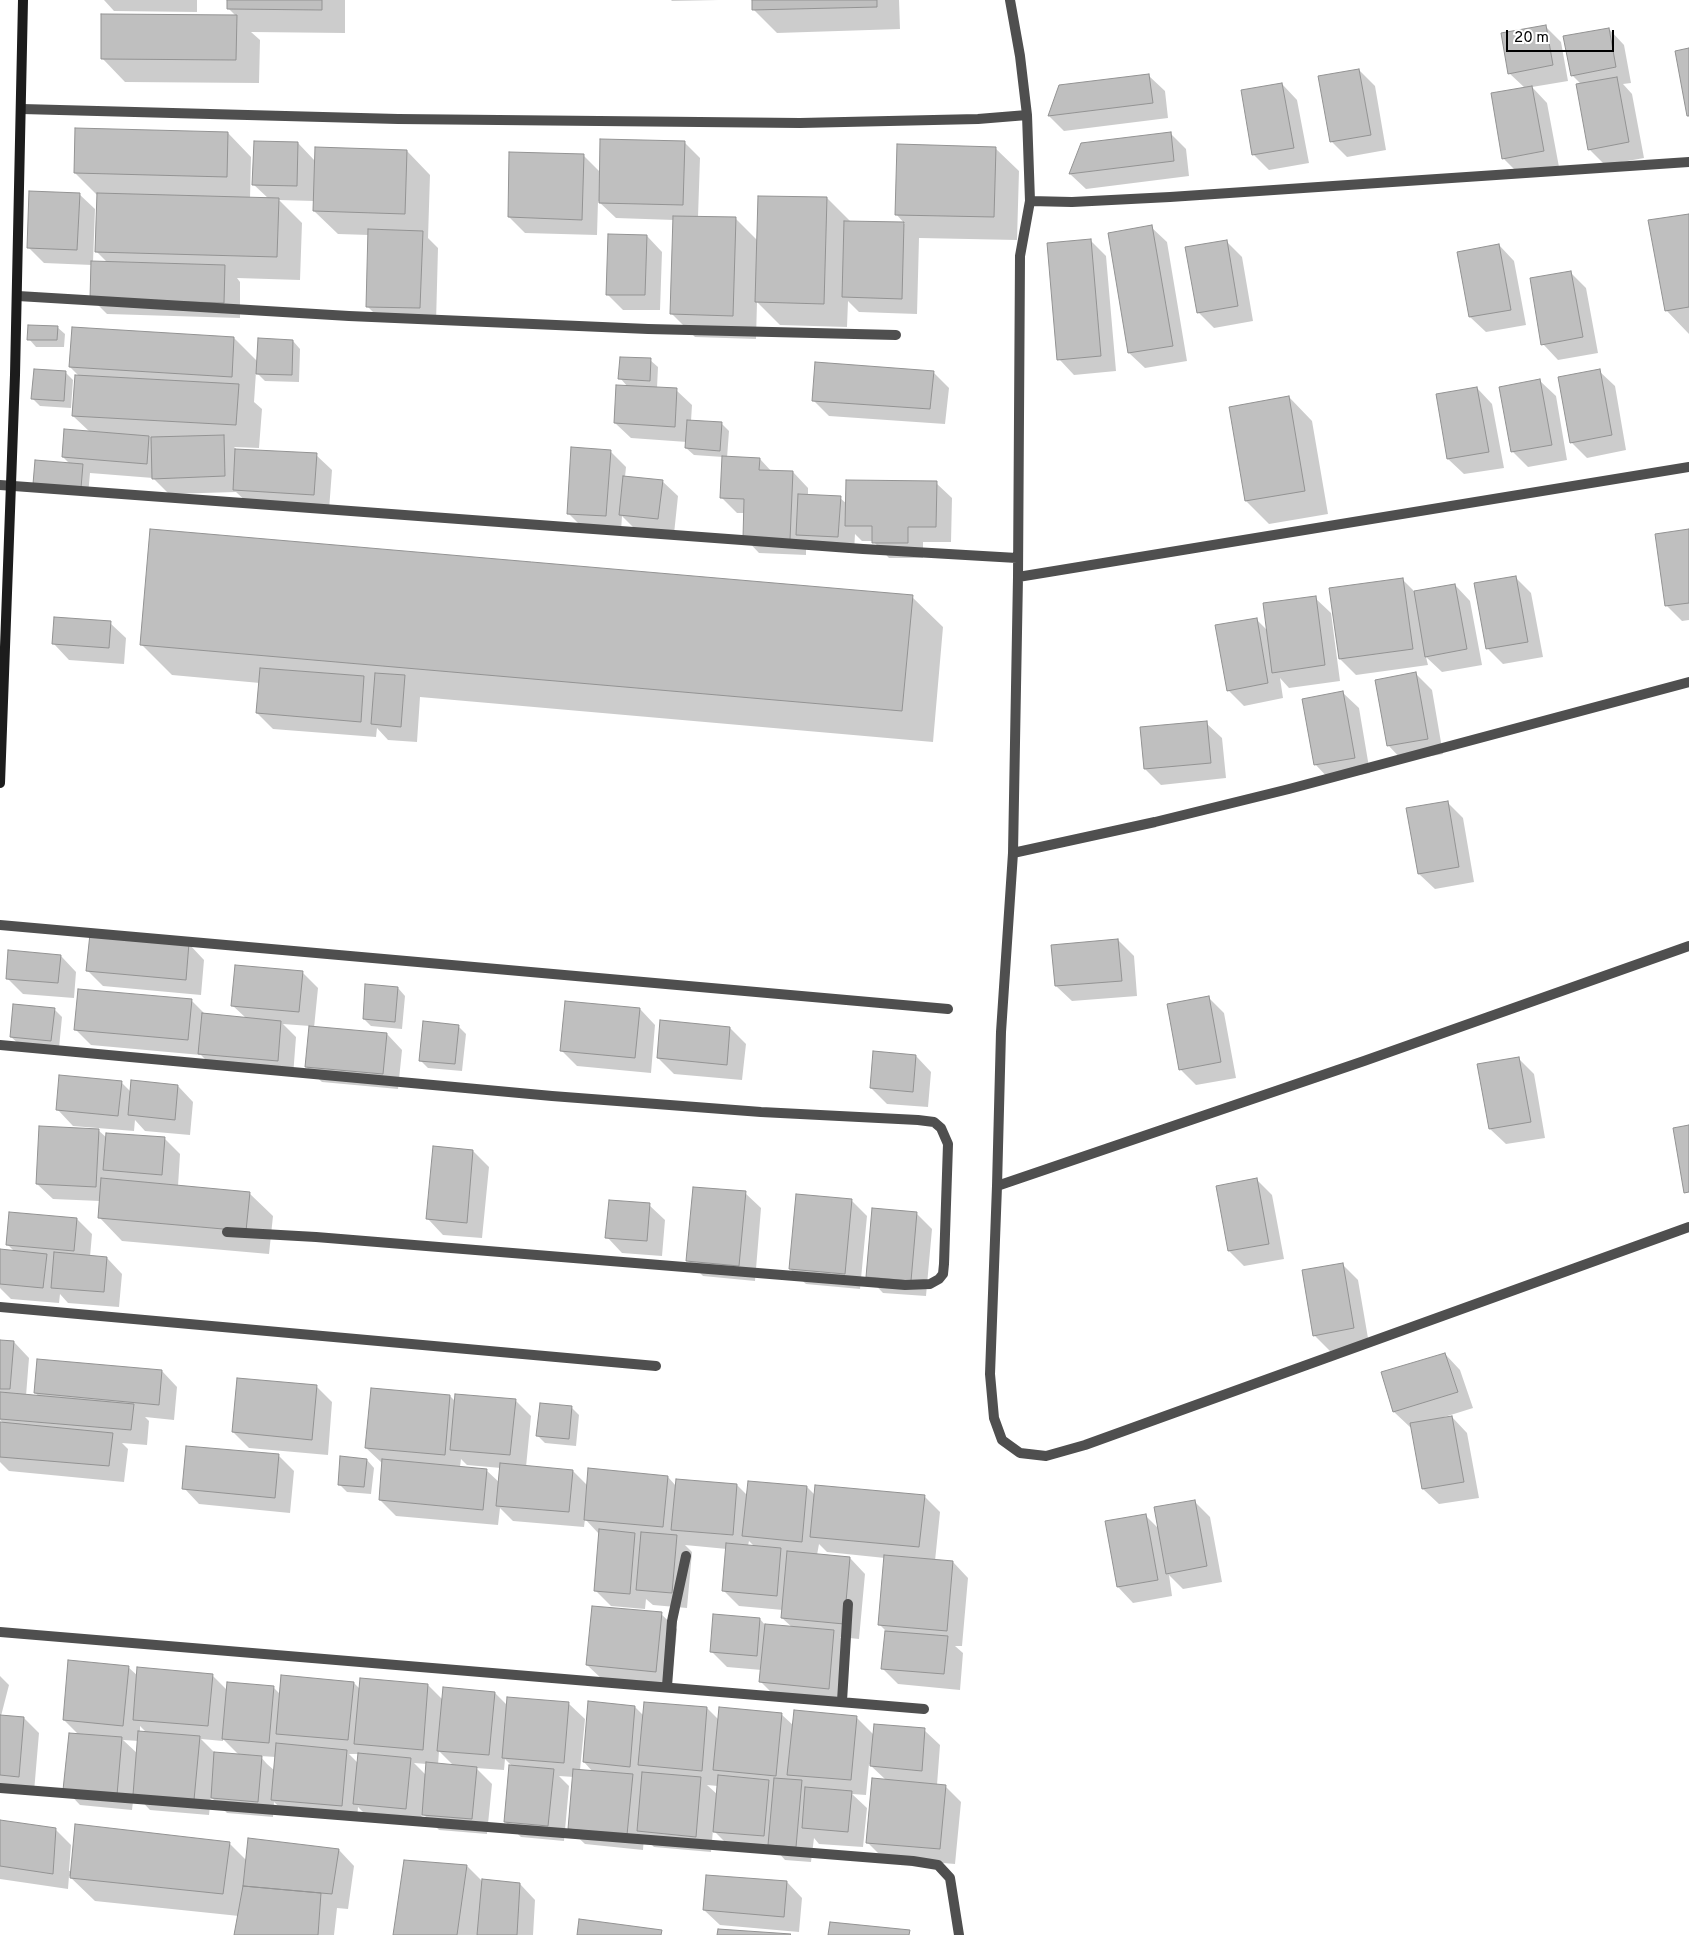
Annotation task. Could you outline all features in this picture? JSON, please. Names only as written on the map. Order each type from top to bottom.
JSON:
[{"type":"street","points":[[0,783],[18,296],[23,0]]},
{"type":"street","points":[[1010,0],[1020,56],[1027,115],[1030,201],[1020,256],[1018,577],[1013,853],[1001,1032],[990,1374],[994,1418],[1002,1440],[1020,1453],[1046,1456],[1085,1445],[1689,1227]]},
{"type":"street","points":[[22,110],[398,119],[800,123],[978,119],[1027,115]]},
{"type":"street","points":[[1030,201],[1072,202],[1170,197],[1689,162]]},
{"type":"street","points":[[18,296],[359,316],[648,329],[896,335]]},
{"type":"street","points":[[1018,577],[1689,467]]},
{"type":"street","points":[[0,485],[864,549],[1017,558]]},
{"type":"street","points":[[1013,853],[1155,822],[1289,789],[1689,682]]},
{"type":"street","points":[[0,925],[948,1009]]},
{"type":"street","points":[[997,1186],[1364,1061],[1689,946]]},
{"type":"street","points":[[0,1045],[552,1096],[752,1111],[918,1120],[934,1122],[941,1128],[948,1144],[943,1274],[939,1279],[930,1284],[905,1285],[316,1237],[227,1232]]},
{"type":"street","points":[[0,1307],[656,1366]]},
{"type":"street","points":[[667,1686],[672,1621],[686,1556]]},
{"type":"street","points":[[842,1701],[848,1604]]},
{"type":"street","points":[[0,1632],[667,1686],[924,1709]]},
{"type":"street","points":[[0,1788],[921,1862],[938,1865],[950,1878],[960,1935]]},
{"type":"building","points":[[227,0],[322,0],[322,10],[227,9]]},
{"type":"building","points":[[752,0],[877,0],[877,7],[752,10]]},
{"type":"building","points":[[101,14],[237,15],[236,60],[101,59]]},
{"type":"building","points":[[1546,25],[1553,65],[1508,74],[1501,33]]},
{"type":"building","points":[[1609,28],[1616,67],[1571,76],[1563,36]]},
{"type":"building","points":[[1689,48],[1689,116],[1687,116],[1675,51]]},
{"type":"building","points":[[1359,69],[1371,135],[1330,142],[1318,76]]},
{"type":"building","points":[[1149,74],[1153,103],[1048,116],[1059,85]]},
{"type":"building","points":[[1617,77],[1629,142],[1588,150],[1576,84]]},
{"type":"building","points":[[1282,83],[1294,148],[1252,155],[1241,90]]},
{"type":"building","points":[[1532,86],[1544,151],[1502,159],[1491,93]]},
{"type":"building","points":[[75,128],[228,132],[227,177],[74,173]]},
{"type":"building","points":[[1171,132],[1174,161],[1069,174],[1081,143]]},
{"type":"building","points":[[600,139],[685,141],[683,205],[599,203]]},
{"type":"building","points":[[254,141],[298,142],[297,186],[252,185]]},
{"type":"building","points":[[897,144],[996,147],[994,217],[895,215]]},
{"type":"building","points":[[315,147],[407,150],[405,214],[313,211]]},
{"type":"building","points":[[509,152],[584,154],[582,220],[508,217]]},
{"type":"building","points":[[29,191],[80,193],[77,250],[27,248]]},
{"type":"building","points":[[97,193],[279,198],[277,257],[95,252]]},
{"type":"building","points":[[758,196],[827,197],[824,304],[755,302]]},
{"type":"building","points":[[1689,214],[1689,307],[1665,311],[1648,220]]},
{"type":"building","points":[[673,216],[736,217],[733,316],[670,314]]},
{"type":"building","points":[[844,221],[904,222],[902,299],[842,297]]},
{"type":"building","points":[[1152,225],[1173,346],[1128,353],[1108,233]]},
{"type":"building","points":[[368,229],[423,231],[420,308],[366,307]]},
{"type":"building","points":[[608,234],[647,235],[645,295],[606,295]]},
{"type":"building","points":[[1091,239],[1101,356],[1057,360],[1047,243]]},
{"type":"building","points":[[1227,240],[1238,306],[1197,313],[1185,247]]},
{"type":"building","points":[[1499,244],[1511,310],[1469,317],[1457,252]]},
{"type":"building","points":[[91,261],[225,265],[224,303],[90,299]]},
{"type":"building","points":[[1571,271],[1583,337],[1541,345],[1530,278]]},
{"type":"building","points":[[28,325],[58,326],[57,340],[27,340]]},
{"type":"building","points":[[72,327],[234,337],[232,377],[69,367]]},
{"type":"building","points":[[258,338],[293,340],[292,375],[256,374]]},
{"type":"building","points":[[620,357],[651,358],[650,381],[618,379]]},
{"type":"building","points":[[815,362],[934,371],[930,409],[812,401]]},
{"type":"building","points":[[34,369],[66,371],[64,401],[31,399]]},
{"type":"building","points":[[1600,369],[1612,435],[1570,443],[1558,377]]},
{"type":"building","points":[[75,375],[239,384],[236,425],[72,416]]},
{"type":"building","points":[[1540,379],[1552,445],[1511,452],[1499,387]]},
{"type":"building","points":[[616,385],[677,388],[675,427],[614,423]]},
{"type":"building","points":[[1477,387],[1489,452],[1447,459],[1436,394]]},
{"type":"building","points":[[1289,396],[1305,491],[1245,501],[1229,407]]},
{"type":"building","points":[[687,420],[722,422],[720,451],[685,448]]},
{"type":"building","points":[[64,429],[149,436],[147,464],[62,457]]},
{"type":"building","points":[[224,435],[225,476],[152,479],[151,437]]},
{"type":"building","points":[[571,447],[611,450],[606,516],[567,514]]},
{"type":"building","points":[[235,449],[317,453],[314,495],[233,490]]},
{"type":"building","points":[[722,456],[760,458],[759,470],[793,471],[790,540],[743,538],[744,499],[720,498]]},
{"type":"building","points":[[35,460],[83,464],[81,488],[33,484]]},
{"type":"building","points":[[623,476],[663,480],[658,519],[619,515]]},
{"type":"building","points":[[846,480],[937,481],[936,527],[908,527],[908,543],[872,543],[872,526],[845,526]]},
{"type":"building","points":[[798,494],[841,496],[838,537],[796,535]]},
{"type":"building","points":[[150,529],[913,595],[902,711],[140,645]]},
{"type":"building","points":[[1689,529],[1689,603],[1665,606],[1655,534]]},
{"type":"building","points":[[1516,576],[1528,642],[1486,649],[1474,583]]},
{"type":"building","points":[[1403,578],[1413,649],[1339,659],[1329,588]]},
{"type":"building","points":[[1455,584],[1467,649],[1425,657],[1414,591]]},
{"type":"building","points":[[1316,596],[1325,665],[1272,673],[1263,603]]},
{"type":"building","points":[[54,617],[111,621],[109,648],[52,644]]},
{"type":"building","points":[[1257,618],[1268,683],[1227,691],[1215,625]]},
{"type":"building","points":[[260,668],[364,676],[361,722],[256,713]]},
{"type":"building","points":[[1416,672],[1428,739],[1387,746],[1375,680]]},
{"type":"building","points":[[375,673],[405,675],[401,727],[371,724]]},
{"type":"building","points":[[1343,691],[1355,758],[1314,765],[1302,699]]},
{"type":"building","points":[[1207,721],[1211,763],[1144,769],[1140,727]]},
{"type":"building","points":[[1448,801],[1459,867],[1418,874],[1406,808]]},
{"type":"building","points":[[90,934],[189,943],[186,980],[86,971]]},
{"type":"building","points":[[1118,939],[1122,981],[1055,986],[1051,945]]},
{"type":"building","points":[[8,950],[61,955],[58,983],[6,979]]},
{"type":"building","points":[[235,965],[303,971],[299,1012],[231,1006]]},
{"type":"building","points":[[365,984],[398,987],[395,1022],[363,1019]]},
{"type":"building","points":[[78,989],[192,999],[188,1040],[74,1030]]},
{"type":"building","points":[[1209,996],[1221,1062],[1179,1070],[1167,1004]]},
{"type":"building","points":[[565,1001],[640,1008],[635,1058],[560,1051]]},
{"type":"building","points":[[13,1004],[55,1008],[51,1041],[10,1037]]},
{"type":"building","points":[[202,1013],[281,1021],[278,1061],[198,1054]]},
{"type":"building","points":[[660,1020],[730,1027],[727,1065],[657,1058]]},
{"type":"building","points":[[423,1021],[459,1025],[455,1064],[419,1061]]},
{"type":"building","points":[[309,1026],[387,1033],[383,1074],[305,1067]]},
{"type":"building","points":[[873,1051],[916,1055],[913,1092],[870,1088]]},
{"type":"building","points":[[1519,1057],[1531,1122],[1489,1129],[1477,1064]]},
{"type":"building","points":[[59,1075],[122,1081],[118,1116],[56,1110]]},
{"type":"building","points":[[131,1080],[178,1085],[175,1120],[128,1115]]},
{"type":"building","points":[[1689,1125],[1689,1192],[1684,1193],[1673,1128]]},
{"type":"building","points":[[39,1126],[99,1129],[96,1187],[36,1184]]},
{"type":"building","points":[[106,1133],[165,1137],[162,1175],[103,1170]]},
{"type":"building","points":[[433,1146],[473,1150],[467,1223],[426,1219]]},
{"type":"building","points":[[101,1178],[250,1192],[246,1231],[98,1218]]},
{"type":"building","points":[[1257,1178],[1269,1244],[1228,1251],[1216,1186]]},
{"type":"building","points":[[693,1187],[746,1191],[739,1266],[686,1261]]},
{"type":"building","points":[[796,1194],[852,1199],[845,1274],[789,1269]]},
{"type":"building","points":[[609,1200],[650,1203],[647,1241],[605,1238]]},
{"type":"building","points":[[872,1208],[917,1212],[911,1281],[866,1277]]},
{"type":"building","points":[[9,1212],[77,1218],[74,1251],[6,1245]]},
{"type":"building","points":[[0,1249],[47,1254],[43,1288],[0,1284]]},
{"type":"building","points":[[54,1252],[107,1257],[104,1292],[51,1288]]},
{"type":"building","points":[[1343,1263],[1354,1328],[1313,1336],[1302,1270]]},
{"type":"building","points":[[0,1340],[14,1341],[10,1389],[0,1389]]},
{"type":"building","points":[[1445,1353],[1458,1392],[1393,1412],[1381,1372]]},
{"type":"building","points":[[37,1359],[162,1370],[159,1405],[34,1393]]},
{"type":"building","points":[[237,1378],[317,1385],[312,1440],[232,1432]]},
{"type":"building","points":[[371,1388],[450,1395],[445,1455],[365,1448]]},
{"type":"building","points":[[0,1392],[134,1404],[131,1430],[0,1419]]},
{"type":"building","points":[[455,1394],[516,1399],[510,1455],[450,1450]]},
{"type":"building","points":[[540,1403],[572,1406],[569,1439],[536,1436]]},
{"type":"building","points":[[1452,1416],[1464,1482],[1422,1489],[1410,1423]]},
{"type":"building","points":[[0,1422],[113,1433],[109,1466],[0,1457]]},
{"type":"building","points":[[186,1446],[279,1454],[275,1498],[182,1489]]},
{"type":"building","points":[[340,1456],[367,1459],[364,1487],[338,1485]]},
{"type":"building","points":[[382,1459],[487,1469],[483,1510],[379,1500]]},
{"type":"building","points":[[500,1463],[573,1470],[569,1512],[496,1506]]},
{"type":"building","points":[[588,1468],[668,1476],[663,1527],[584,1520]]},
{"type":"building","points":[[676,1479],[737,1484],[733,1535],[671,1530]]},
{"type":"building","points":[[748,1481],[807,1486],[802,1542],[742,1536]]},
{"type":"building","points":[[815,1485],[925,1495],[919,1547],[810,1537]]},
{"type":"building","points":[[1195,1500],[1207,1566],[1166,1574],[1154,1507]]},
{"type":"building","points":[[1146,1514],[1158,1580],[1117,1587],[1105,1521]]},
{"type":"building","points":[[599,1529],[635,1533],[630,1594],[594,1591]]},
{"type":"building","points":[[641,1532],[677,1535],[672,1593],[636,1590]]},
{"type":"building","points":[[726,1543],[781,1548],[777,1596],[722,1591]]},
{"type":"building","points":[[787,1551],[850,1557],[844,1624],[781,1618]]},
{"type":"building","points":[[884,1555],[953,1561],[947,1631],[878,1625]]},
{"type":"building","points":[[592,1606],[662,1612],[656,1672],[586,1665]]},
{"type":"building","points":[[713,1614],[760,1618],[757,1656],[710,1652]]},
{"type":"building","points":[[765,1624],[834,1630],[829,1689],[759,1682]]},
{"type":"building","points":[[885,1631],[948,1636],[944,1674],[881,1669]]},
{"type":"building","points":[[68,1660],[129,1666],[123,1726],[63,1720]]},
{"type":"building","points":[[137,1667],[213,1674],[208,1726],[133,1720]]},
{"type":"building","points":[[281,1675],[354,1682],[348,1740],[276,1734]]},
{"type":"building","points":[[360,1678],[428,1684],[423,1750],[354,1744]]},
{"type":"building","points":[[227,1682],[274,1686],[269,1743],[222,1739]]},
{"type":"building","points":[[443,1687],[495,1692],[489,1755],[437,1751]]},
{"type":"building","points":[[507,1697],[569,1702],[564,1763],[502,1758]]},
{"type":"building","points":[[588,1701],[635,1706],[630,1767],[583,1762]]},
{"type":"building","points":[[644,1702],[707,1707],[702,1771],[638,1765]]},
{"type":"building","points":[[719,1707],[782,1713],[776,1776],[713,1770]]},
{"type":"building","points":[[794,1710],[857,1716],[851,1780],[787,1775]]},
{"type":"building","points":[[0,1715],[24,1717],[19,1777],[0,1775]]},
{"type":"building","points":[[874,1724],[925,1728],[922,1771],[870,1766]]},
{"type":"building","points":[[138,1731],[200,1736],[194,1800],[133,1795]]},
{"type":"building","points":[[69,1733],[122,1737],[117,1795],[63,1790]]},
{"type":"building","points":[[276,1743],[347,1750],[342,1806],[271,1800]]},
{"type":"building","points":[[214,1752],[262,1756],[258,1802],[211,1798]]},
{"type":"building","points":[[358,1753],[411,1758],[406,1809],[353,1804]]},
{"type":"building","points":[[426,1762],[477,1767],[472,1819],[422,1815]]},
{"type":"building","points":[[509,1765],[554,1769],[548,1826],[504,1822]]},
{"type":"building","points":[[573,1769],[633,1774],[627,1835],[568,1829]]},
{"type":"building","points":[[642,1772],[701,1777],[696,1837],[637,1831]]},
{"type":"building","points":[[718,1775],[769,1780],[764,1836],[713,1832]]},
{"type":"building","points":[[774,1778],[802,1780],[796,1847],[768,1845]]},
{"type":"building","points":[[872,1778],[946,1785],[940,1849],[866,1843]]},
{"type":"building","points":[[805,1787],[852,1791],[848,1832],[802,1828]]},
{"type":"building","points":[[0,1820],[56,1828],[53,1874],[0,1866]]},
{"type":"building","points":[[75,1824],[230,1842],[223,1894],[70,1878]]},
{"type":"building","points":[[248,1838],[339,1849],[332,1894],[243,1886]]},
{"type":"building","points":[[404,1860],[467,1865],[457,1935],[393,1935]]},
{"type":"building","points":[[706,1875],[787,1881],[784,1917],[703,1910]]},
{"type":"building","points":[[482,1879],[520,1883],[517,1935],[477,1935]]},
{"type":"building","points":[[243,1886],[321,1893],[318,1935],[234,1935]]},
{"type":"building","points":[[579,1919],[662,1930],[661,1935],[577,1935]]},
{"type":"building","points":[[830,1922],[910,1930],[909,1935],[828,1935]]},
{"type":"building","points":[[718,1929],[791,1934],[717,1935]]}]
